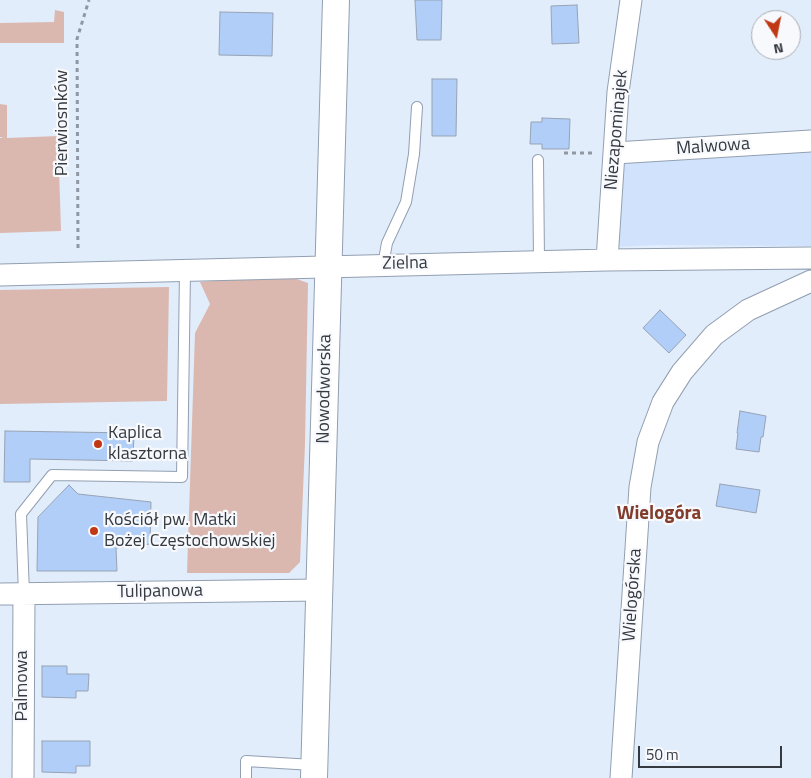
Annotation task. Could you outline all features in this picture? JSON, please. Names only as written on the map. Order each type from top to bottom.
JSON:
[{"type":"street","name":"Nowodworska","points":[[315,772],[336,0]]},
{"type":"street","name":"Niezapominajek","points":[[607,260],[618,92],[631,0]]},
{"type":"street","name":"Malwowa","points":[[615,153],[811,141]]},
{"type":"street","name":"Zielna","points":[[0,274],[539,261],[811,258]]},
{"type":"street","name":"Wielogórska","points":[[621,778],[640,487],[648,442],[663,402],[682,372],[714,335],[748,310],[811,281]]},
{"type":"street","name":"Tulipanowa","points":[[0,594],[320,590]]},
{"type":"street","name":"Palmowa","points":[[23,778],[24,594]]},
{"type":"lane","points":[[383,265],[386,243],[406,202],[414,154],[417,107]]},
{"type":"lane","points":[[538,160],[539,261]]},
{"type":"lane","points":[[24,594],[21,514],[52,475],[182,477],[185,271]]},
{"type":"lane","points":[[246,778],[246,761],[315,772]]},
{"type":"path","name":"Pierwiosnków","points":[[78,248],[77,39],[90,0]]},
{"type":"path","points":[[564,153],[615,153]]},
{"type":"shaded area","points":[[55,10],[64,12],[64,43],[0,43],[0,23],[54,22]]},
{"type":"shaded area","points":[[0,104],[7,105],[7,138],[58,136],[61,231],[0,233],[0,138],[4,138],[0,137]]},
{"type":"shaded area","points":[[811,147],[811,246],[654,245],[616,247],[623,162]]},
{"type":"shaded area","points":[[285,275],[308,283],[305,444],[300,562],[289,573],[187,573],[195,333],[210,304],[200,282]]},
{"type":"shaded area","points":[[169,287],[167,401],[0,404],[0,290]]},
{"type":"building","points":[[415,0],[442,0],[441,40],[417,40]]},
{"type":"building","points":[[577,5],[579,43],[552,44],[551,6]]},
{"type":"building","points":[[220,12],[273,13],[272,56],[219,55]]},
{"type":"building","points":[[432,79],[457,79],[456,136],[432,136]]},
{"type":"building","points":[[542,118],[570,119],[569,149],[542,149],[542,144],[530,144],[531,122],[542,122]]},
{"type":"building","points":[[660,310],[686,335],[669,353],[643,328]]},
{"type":"building","points":[[740,411],[766,416],[759,452],[736,449]]},
{"type":"building","points":[[5,431],[134,433],[133,461],[30,459],[30,482],[4,482]]},
{"type":"building","points":[[720,484],[760,490],[756,513],[716,506]]},
{"type":"building","name":"Kościół pw. Matki Bożej Częstochowskiej","points":[[69,485],[78,494],[151,502],[150,544],[116,548],[117,571],[37,571],[38,517]]},
{"type":"building","points":[[42,666],[67,666],[67,674],[89,674],[88,691],[76,691],[76,698],[42,697]]},
{"type":"building","points":[[42,741],[90,741],[90,766],[76,766],[76,773],[42,772]]},
{"type":"place","name":"Kaplica klasztorna","points":[[98,444]]},
{"type":"place","name":"Kościół pw. Matki Bożej Częstochowskiej","points":[[94,531]]},
{"type":"district","name":"Wielogóra","points":[[659,514]]}]
